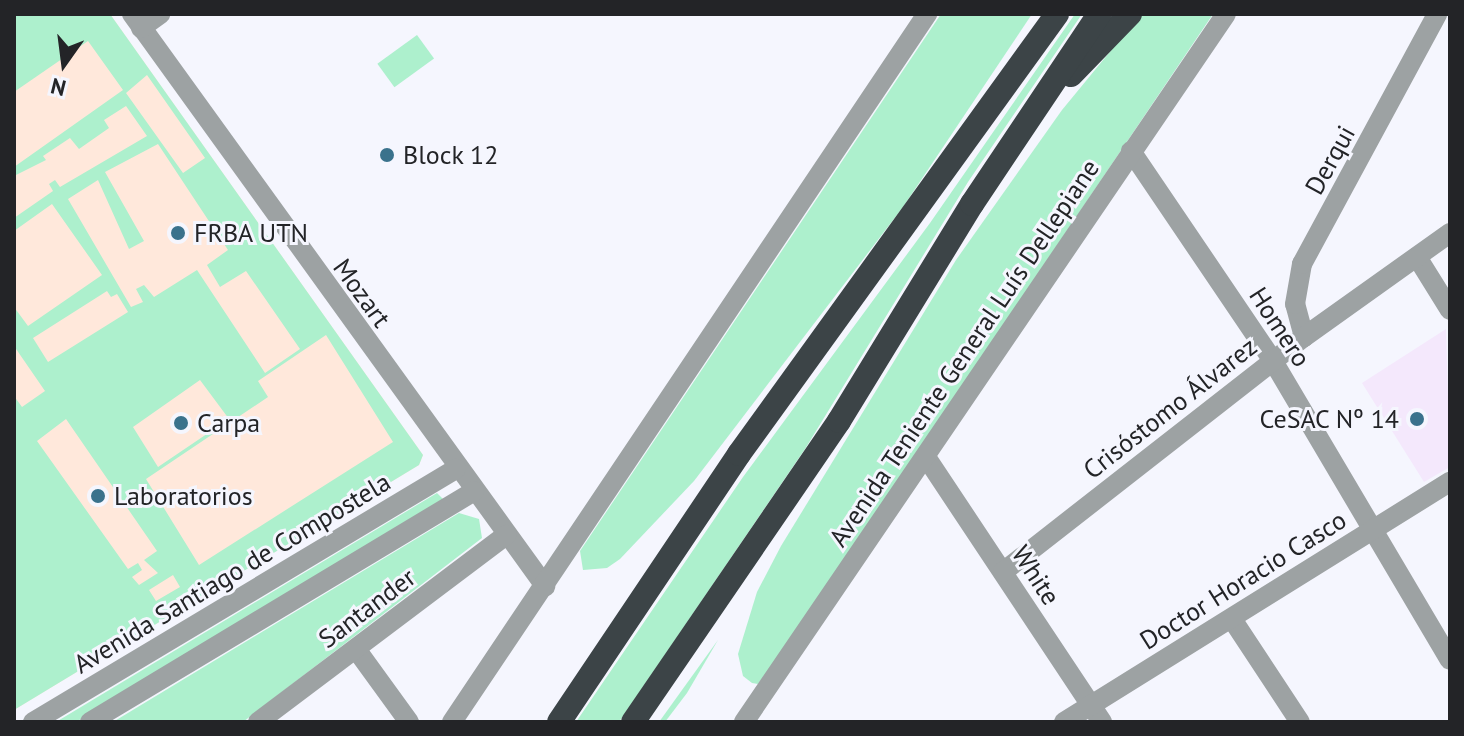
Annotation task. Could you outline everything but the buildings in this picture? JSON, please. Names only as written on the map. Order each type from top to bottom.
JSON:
[{"type":"highway","points":[[559,722],[739,454],[1057,14]]},
{"type":"highway","points":[[633,722],[839,421],[1031,114],[1099,14]]},
{"type":"highway","points":[[1031,114],[1130,14]]},
{"type":"street","points":[[137,21],[160,14]]},
{"type":"street","points":[[452,722],[927,14]]},
{"type":"street","name":"Avenida Teniente General Luís Dellepiane","points":[[744,722],[1226,14]]},
{"type":"street","name":"Derqui","points":[[1304,337],[1295,304],[1302,264],[1437,14]]},
{"type":"street","name":"Mozart","points":[[137,21],[456,469],[545,586]]},
{"type":"street","name":"Homero","points":[[1131,151],[1273,361],[1450,660]]},
{"type":"street","name":"Crisóstomo Álvarez","points":[[1003,572],[1304,337],[1450,233]]},
{"type":"street","points":[[1417,257],[1450,310]]},
{"type":"street","name":"White","points":[[926,457],[1102,722]]},
{"type":"street","name":"Avenida Santiago de Compostela","points":[[33,722],[456,469]]},
{"type":"street","name":"Doctor Horacio Casco","points":[[1064,722],[1450,482]]},
{"type":"street","points":[[90,722],[474,491]]},
{"type":"street","name":"Santander","points":[[258,722],[506,535]]},
{"type":"street","points":[[1232,619],[1300,722]]},
{"type":"street","points":[[356,649],[409,722]]},
{"type":"shaded area","points":[[14,14],[110,14],[423,455],[419,465],[14,710]]},
{"type":"shaded area","name":"CeSAC Nº 14","points":[[1446,329],[1450,467],[1424,482],[1362,383]]},
{"type":"green space","points":[[14,14],[110,14],[423,455],[419,465],[14,710],[14,396],[22,407],[45,391],[14,346],[14,307],[28,326],[102,275],[52,204],[14,231],[14,218],[53,191],[49,184],[55,180],[60,187],[147,136],[126,106],[104,120],[109,128],[79,149],[70,138],[43,156],[46,160],[14,176],[14,167],[123,90],[88,41],[14,92]],"holes":[[[147,75],[205,158],[183,173],[126,93]],[[158,144],[228,250],[207,265],[220,287],[246,271],[300,349],[265,373],[197,270],[154,297],[144,285],[136,289],[143,302],[131,307],[68,199],[98,180],[129,249],[144,241],[105,172]],[[107,291],[111,297],[117,294],[128,312],[48,362],[33,338]],[[326,335],[393,442],[199,565],[146,479],[268,397],[258,381]],[[200,380],[229,419],[158,467],[133,427]],[[66,419],[157,551],[144,560],[158,573],[139,585],[132,577],[142,570],[138,563],[128,569],[37,441]],[[173,575],[180,587],[156,601],[149,590]]]},
{"type":"green space","points":[[941,14],[1032,14],[903,207],[694,481],[620,559],[607,568],[583,570],[580,551]]},
{"type":"green space","points":[[1075,14],[1082,14],[968,182],[805,449],[619,722],[576,722],[743,477],[930,223]]},
{"type":"green space","points":[[1141,14],[1213,14],[791,640],[758,684],[752,683],[743,676],[738,654],[757,592],[781,546],[956,260],[1062,110]]},
{"type":"green space","points":[[417,35],[434,58],[394,87],[377,64]]},
{"type":"green space","points":[[437,493],[443,499],[437,505],[76,722],[56,722]]},
{"type":"green space","points":[[459,513],[479,519],[482,538],[243,722],[113,722]]},
{"type":"green space","points":[[718,640],[687,693],[665,722],[659,722]]},
{"type":"place","name":"Block 12","points":[[387,155]]},
{"type":"place","name":"FRBA UTN","points":[[178,233]]},
{"type":"place","name":"CeSAC Nº 14","points":[[1417,419]]},
{"type":"place","name":"Carpa","points":[[181,423]]},
{"type":"place","name":"Laboratorios","points":[[98,496]]}]
